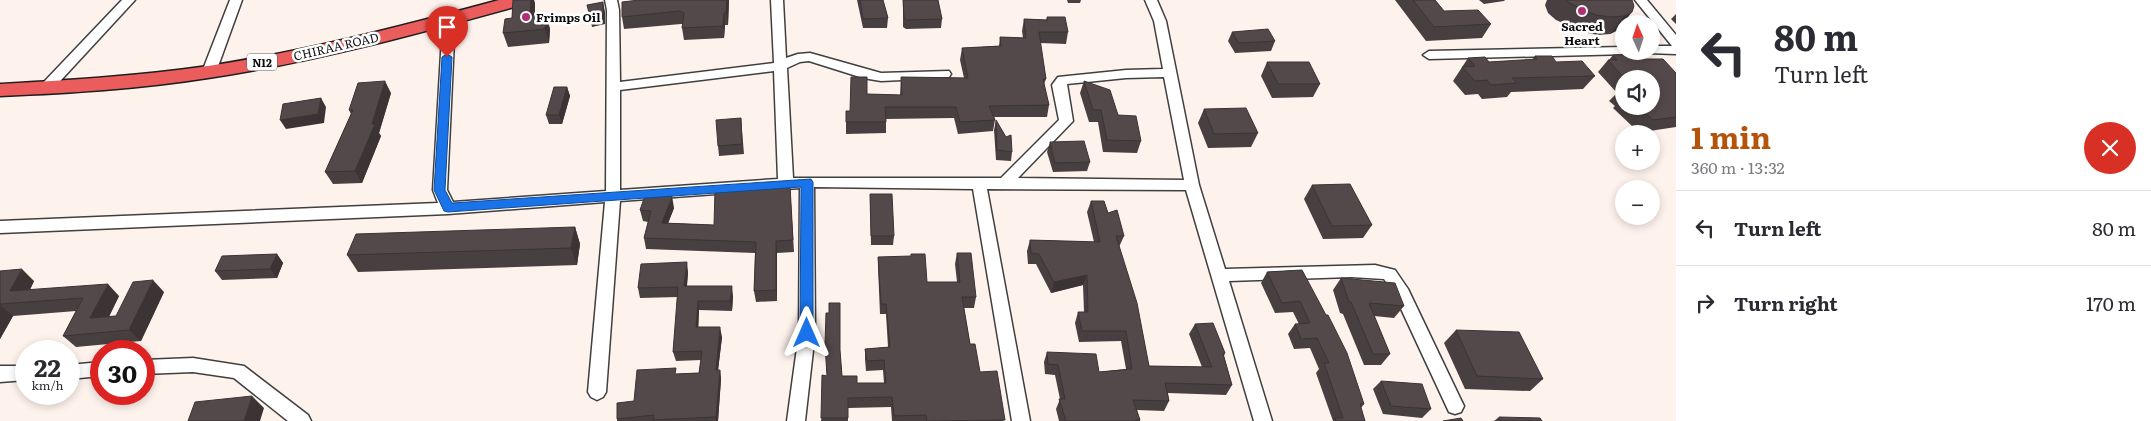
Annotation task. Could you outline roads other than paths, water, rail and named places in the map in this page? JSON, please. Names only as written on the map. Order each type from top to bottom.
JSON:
[{"type":"highway","name":"CHIRAA ROAD","points":[[0,90],[130,81],[209,72],[296,55],[449,19],[519,0]]},
{"type":"street","points":[[46,88],[129,0]]},
{"type":"street","points":[[209,72],[236,0]]},
{"type":"street","points":[[597,392],[614,196],[613,10],[611,0]]},
{"type":"street","points":[[777,0],[786,184]]},
{"type":"street","points":[[1151,0],[1160,21],[1192,185],[1221,275],[1262,421]]},
{"type":"street","points":[[1641,0],[1676,43]]},
{"type":"street","points":[[448,208],[440,190],[449,19]]},
{"type":"street","points":[[1660,50],[1676,50]]},
{"type":"street","points":[[1429,55],[1615,51]]},
{"type":"street","points":[[612,86],[781,66],[798,58],[810,57],[868,75],[881,77],[897,78],[944,74]]},
{"type":"street","points":[[1006,183],[1066,121],[1059,84],[1063,80],[1126,74],[1170,73]]},
{"type":"street","points":[[0,227],[448,208],[807,182],[1192,185]]},
{"type":"street","points":[[796,421],[807,333],[807,182]]},
{"type":"street","points":[[980,183],[1021,421]]},
{"type":"street","points":[[1221,275],[1351,271],[1375,271],[1389,274],[1402,294],[1455,406]]},
{"type":"street","points":[[155,367],[193,365],[238,371],[302,421]]},
{"type":"street","points":[[0,374],[15,373]]},
{"type":"place","name":"Sacred Heart","points":[[1582,11]]},
{"type":"place","name":"Frimps Oil","points":[[526,17]]}]
